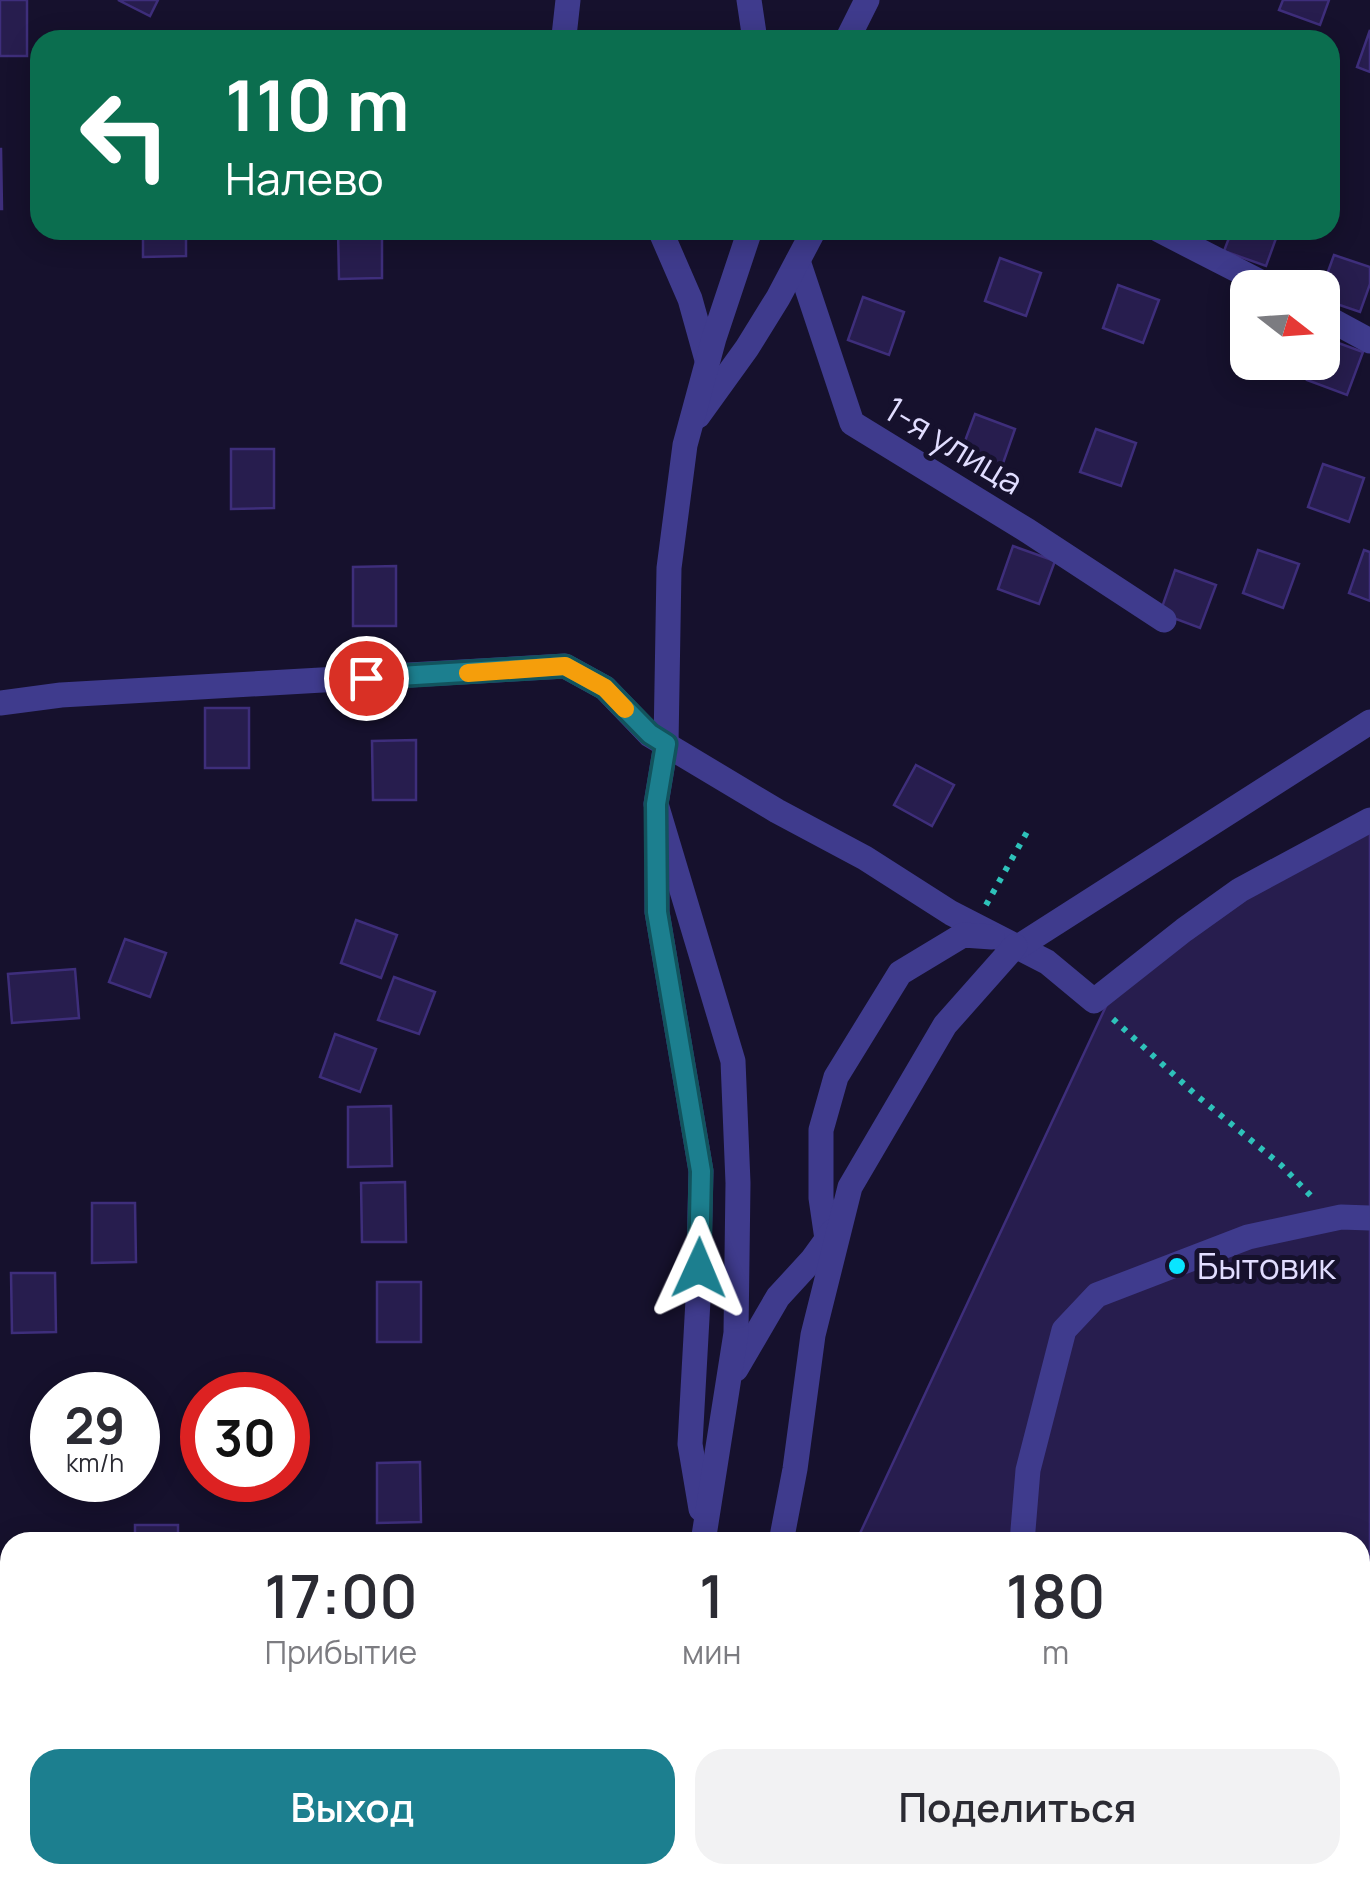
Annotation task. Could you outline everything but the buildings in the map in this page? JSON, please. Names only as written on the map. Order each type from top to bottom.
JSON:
[{"type":"street","points":[[561,30],[568,0]]},
{"type":"street","points":[[748,0],[753,30]]},
{"type":"street","points":[[851,30],[867,0]]},
{"type":"street","points":[[664,240],[690,298],[707,360]]},
{"type":"street","points":[[703,1532],[690,1444],[701,1171],[657,912],[656,804],[666,744],[668,568],[685,445],[707,360],[747,240]]},
{"type":"street","points":[[690,428],[747,348],[809,240]]},
{"type":"street","points":[[1178,240],[1237,270]]},
{"type":"street","name":"1-я улица","points":[[798,261],[852,423],[1164,620]]},
{"type":"street","points":[[1340,324],[1370,340]]},
{"type":"street","points":[[0,703],[565,666],[605,688],[650,734],[951,912],[1047,962],[1094,1001],[1240,890],[1370,820]]},
{"type":"street","points":[[782,1532],[835,1229],[850,1187],[945,1024],[1011,943],[1370,722]]},
{"type":"street","points":[[656,804],[733,1061],[738,1183],[736,1332],[705,1532]]},
{"type":"street","points":[[835,1229],[820,1198],[820,1130],[836,1076],[900,973],[963,935],[1011,943]]},
{"type":"street","points":[[1023,1532],[1028,1470],[1064,1330],[1098,1295],[1248,1237],[1333,1218],[1370,1218]]},
{"type":"street","points":[[728,1382],[778,1297],[835,1229]]},
{"type":"path","points":[[975,925],[1027,832]]},
{"type":"path","points":[[1094,1001],[1196,1095],[1282,1165],[1333,1218]]},
{"type":"slow traffic","points":[[468,673],[565,666],[605,688],[625,709]]},
{"type":"place","name":"Бытовик","points":[[1177,1266]]},
{"type":"route","points":[[366,678],[565,666],[605,688],[650,734],[666,744],[656,804],[657,912],[701,1171],[699,1268]]}]
